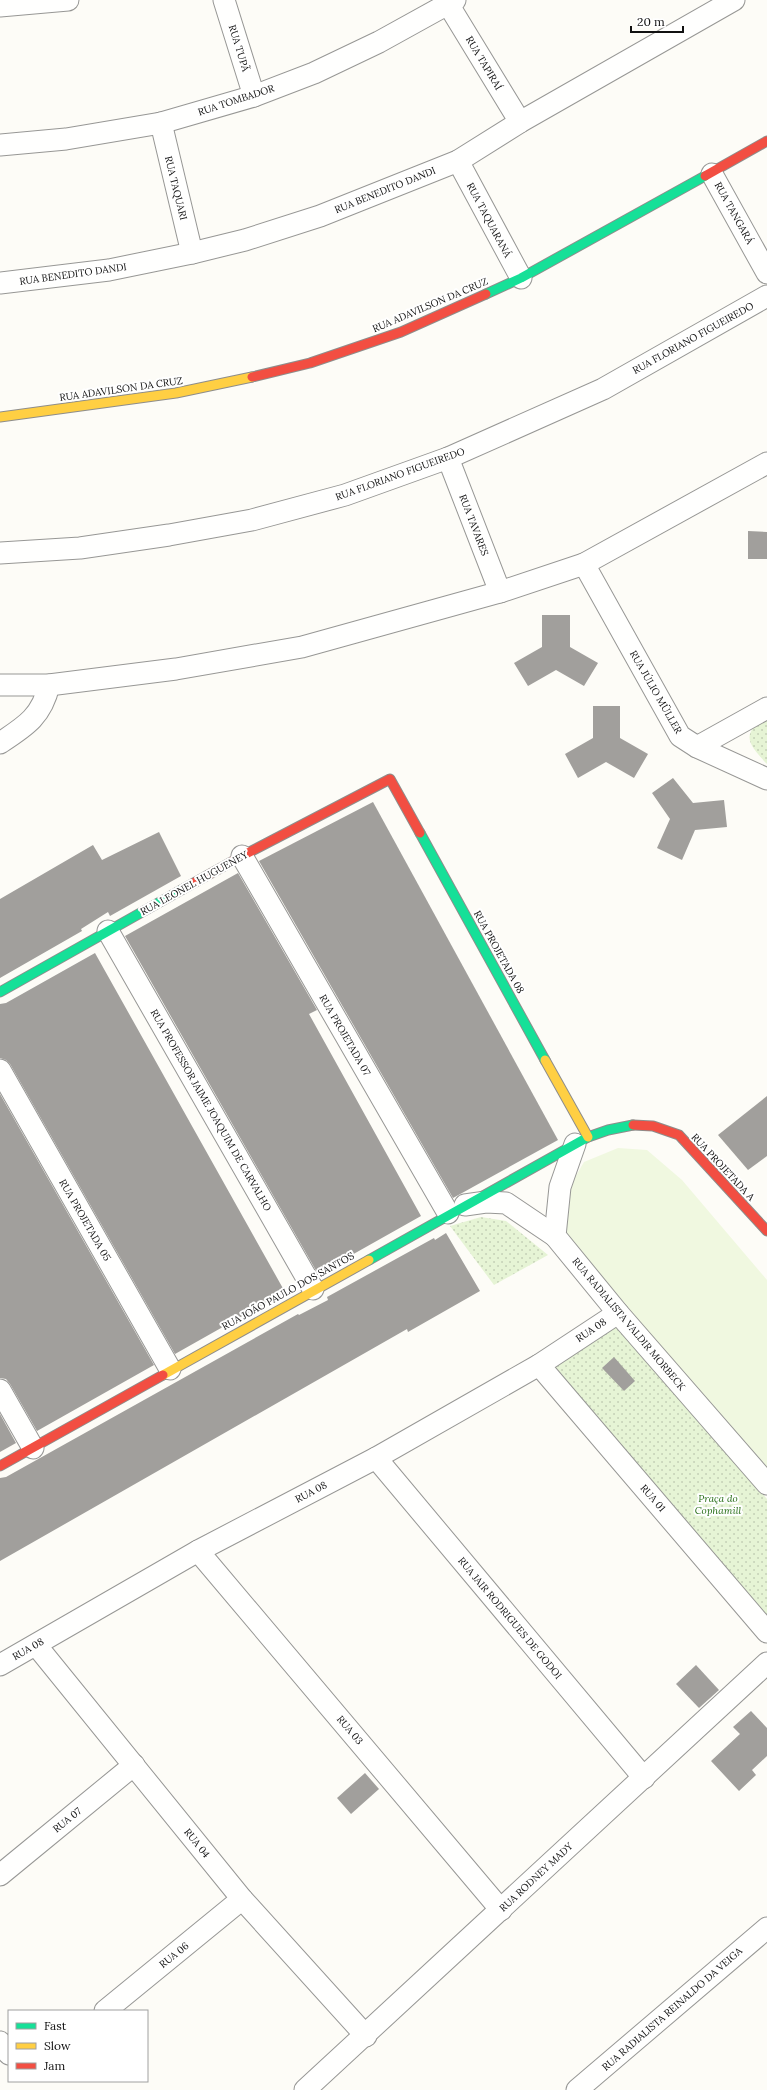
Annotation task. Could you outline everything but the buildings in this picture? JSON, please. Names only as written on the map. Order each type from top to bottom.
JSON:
[{"type":"street","points":[[5,4],[68,0]]},
{"type":"street","name":"RUA TUPÃ","points":[[224,0],[254,96]]},
{"type":"street","name":"RUA BENEDITO DANDI","points":[[0,283],[109,270],[192,253],[245,240],[320,216],[458,161],[520,122],[734,0]]},
{"type":"street","name":"RUA TOMBADOR","points":[[0,145],[66,138],[160,123],[254,96],[314,73],[366,48],[452,2]]},
{"type":"street","name":"RUA TAPIRAÍ","points":[[452,2],[520,122]]},
{"type":"street","name":"RUA TAQUARI","points":[[160,123],[192,253]]},
{"type":"street","name":"RUA ADAVILSON DA CRUZ","points":[[0,417],[176,394],[310,363],[400,332],[521,278],[597,235],[712,174],[767,141]]},
{"type":"street","name":"RUA TAQUARANÁ","points":[[458,161],[521,278]]},
{"type":"street","name":"RUA TANGARÁ","points":[[712,174],[767,273]]},
{"type":"street","name":"RUA FLORIANO FIGUEIREDO","points":[[0,553],[80,548],[169,535],[252,520],[345,495],[448,458],[603,388],[767,296]]},
{"type":"street","name":"RUA TAVARES","points":[[448,458],[500,592]]},
{"type":"street","points":[[0,685],[49,685],[176,669],[302,647],[500,592],[584,564],[767,463]]},
{"type":"street","name":"RUA JÚLIO MÜLLER","points":[[584,564],[680,736],[697,747],[767,779]]},
{"type":"street","points":[[0,743],[21,730],[38,714],[46,700],[49,685]]},
{"type":"street","points":[[697,747],[767,708]]},
{"type":"street","name":"RUA LEONEL HUGUENEY","points":[[0,992],[242,856],[390,779]]},
{"type":"street","name":"RUA PROJETADA 08","points":[[390,779],[581,1140]]},
{"type":"street","name":"RUA PROJETADA 07","points":[[242,856],[455,1210]]},
{"type":"street","name":"RUA PROFESSOR JAIME JOAQUIM DE CARVALHO","points":[[108,931],[313,1289]]},
{"type":"street","name":"RUA PROJETADA 05","points":[[0,1070],[170,1369]]},
{"type":"street","name":"RUA PROJETADA A","points":[[581,1140],[608,1130],[635,1125],[653,1126],[678,1135],[767,1231]]},
{"type":"street","points":[[455,1210],[486,1202],[506,1203],[555,1236],[560,1187],[581,1140]]},
{"type":"street","name":"RUA JOÃO PAULO DOS SANTOS","points":[[0,1466],[170,1369],[581,1140]]},
{"type":"street","name":"RUA RADIALISTA VALDIR MORBECK","points":[[555,1236],[618,1313],[767,1484]]},
{"type":"street","name":"RUA 08","points":[[0,1665],[198,1551],[376,1458],[539,1365],[618,1313]]},
{"type":"street","name":"RUA 01","points":[[539,1365],[767,1632]]},
{"type":"street","points":[[0,1390],[33,1448]]},
{"type":"street","name":"RUA JAIR RODRIGUES DE GODOI","points":[[376,1458],[644,1778]]},
{"type":"street","name":"RUA 03","points":[[198,1551],[501,1910]]},
{"type":"street","name":"RUA 04","points":[[36,1644],[242,1899],[366,2036]]},
{"type":"street","name":"RUA RODNEY MADY","points":[[305,2090],[366,2036],[767,1663]]},
{"type":"street","name":"RUA 07","points":[[0,1875],[134,1765]]},
{"type":"street","name":"RUA 06","points":[[106,2010],[242,1899]]},
{"type":"street","name":"RUA RADIALISTA REINALDO DA VEIGA","points":[[577,2090],[767,1928]]},
{"type":"street","points":[[0,2042],[8,2053]]},
{"type":"green space","points":[[767,718],[767,764],[755,751],[750,740],[750,734],[758,724]]},
{"type":"green space","points":[[618,1148],[647,1150],[682,1180],[767,1280],[767,1479],[561,1233],[563,1198],[584,1162]]},
{"type":"green space","points":[[481,1217],[506,1221],[548,1255],[494,1285],[450,1226]]},
{"type":"green space","name":"Praça do Cophamill","points":[[613,1323],[767,1499],[767,1621],[547,1365]]},
{"type":"traffic: fast","points":[[486,294],[521,278],[705,176]]},
{"type":"traffic: fast","points":[[420,833],[545,1060]]},
{"type":"traffic: fast","points":[[0,992],[183,889]]},
{"type":"traffic: fast","points":[[369,1260],[588,1137],[608,1130],[633,1125]]},
{"type":"traffic: slow","points":[[0,417],[176,393],[252,377]]},
{"type":"traffic: slow","points":[[545,1060],[588,1137]]},
{"type":"traffic: slow","points":[[163,1375],[369,1260]]},
{"type":"traffic: jam","points":[[705,176],[767,141]]},
{"type":"traffic: jam","points":[[252,377],[310,363],[401,332],[486,294]]},
{"type":"traffic: jam","points":[[183,889],[242,856],[390,779],[420,833]]},
{"type":"traffic: jam","points":[[633,1125],[653,1126],[679,1135],[767,1231]]},
{"type":"traffic: jam","points":[[0,1466],[163,1375]]}]
